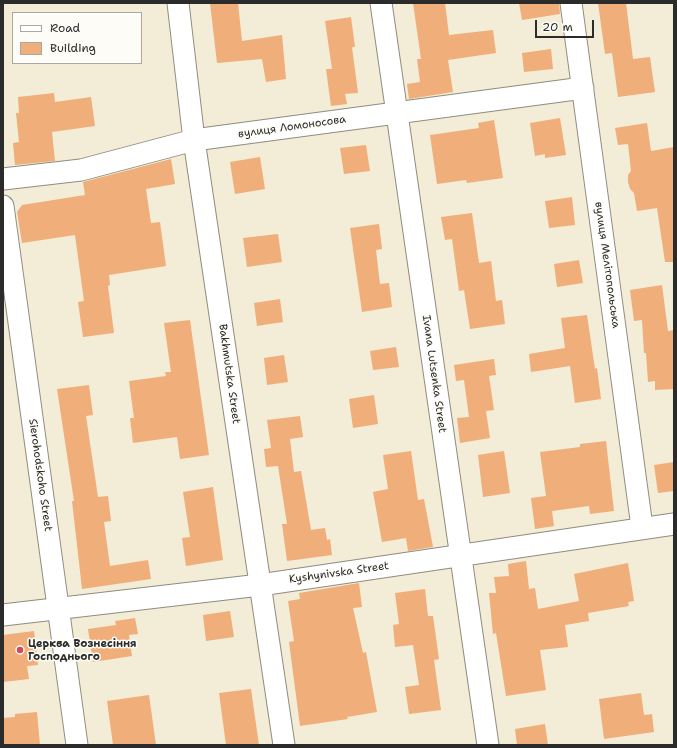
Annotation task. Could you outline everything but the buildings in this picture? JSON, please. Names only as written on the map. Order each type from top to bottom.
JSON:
[{"type":"street","name":"Bakhmutska Street","points":[[178,3],[194,140],[284,745]]},
{"type":"street","name":"Ivana Lutsenka Street","points":[[381,3],[488,745]]},
{"type":"street","name":"вулиця Мелітопольська","points":[[571,3],[642,527]]},
{"type":"street","name":"вулиця Ломоносова","points":[[3,179],[80,170],[194,140],[583,88]]},
{"type":"street","name":"Sierohodskoho Street","points":[[3,206],[77,745]]},
{"type":"street","name":"Kyshynivska Street","points":[[3,615],[260,585],[460,556],[642,527],[674,524]]},
{"type":"place","name":"Церква Вознесіння Господнього","points":[[20,650]]}]
